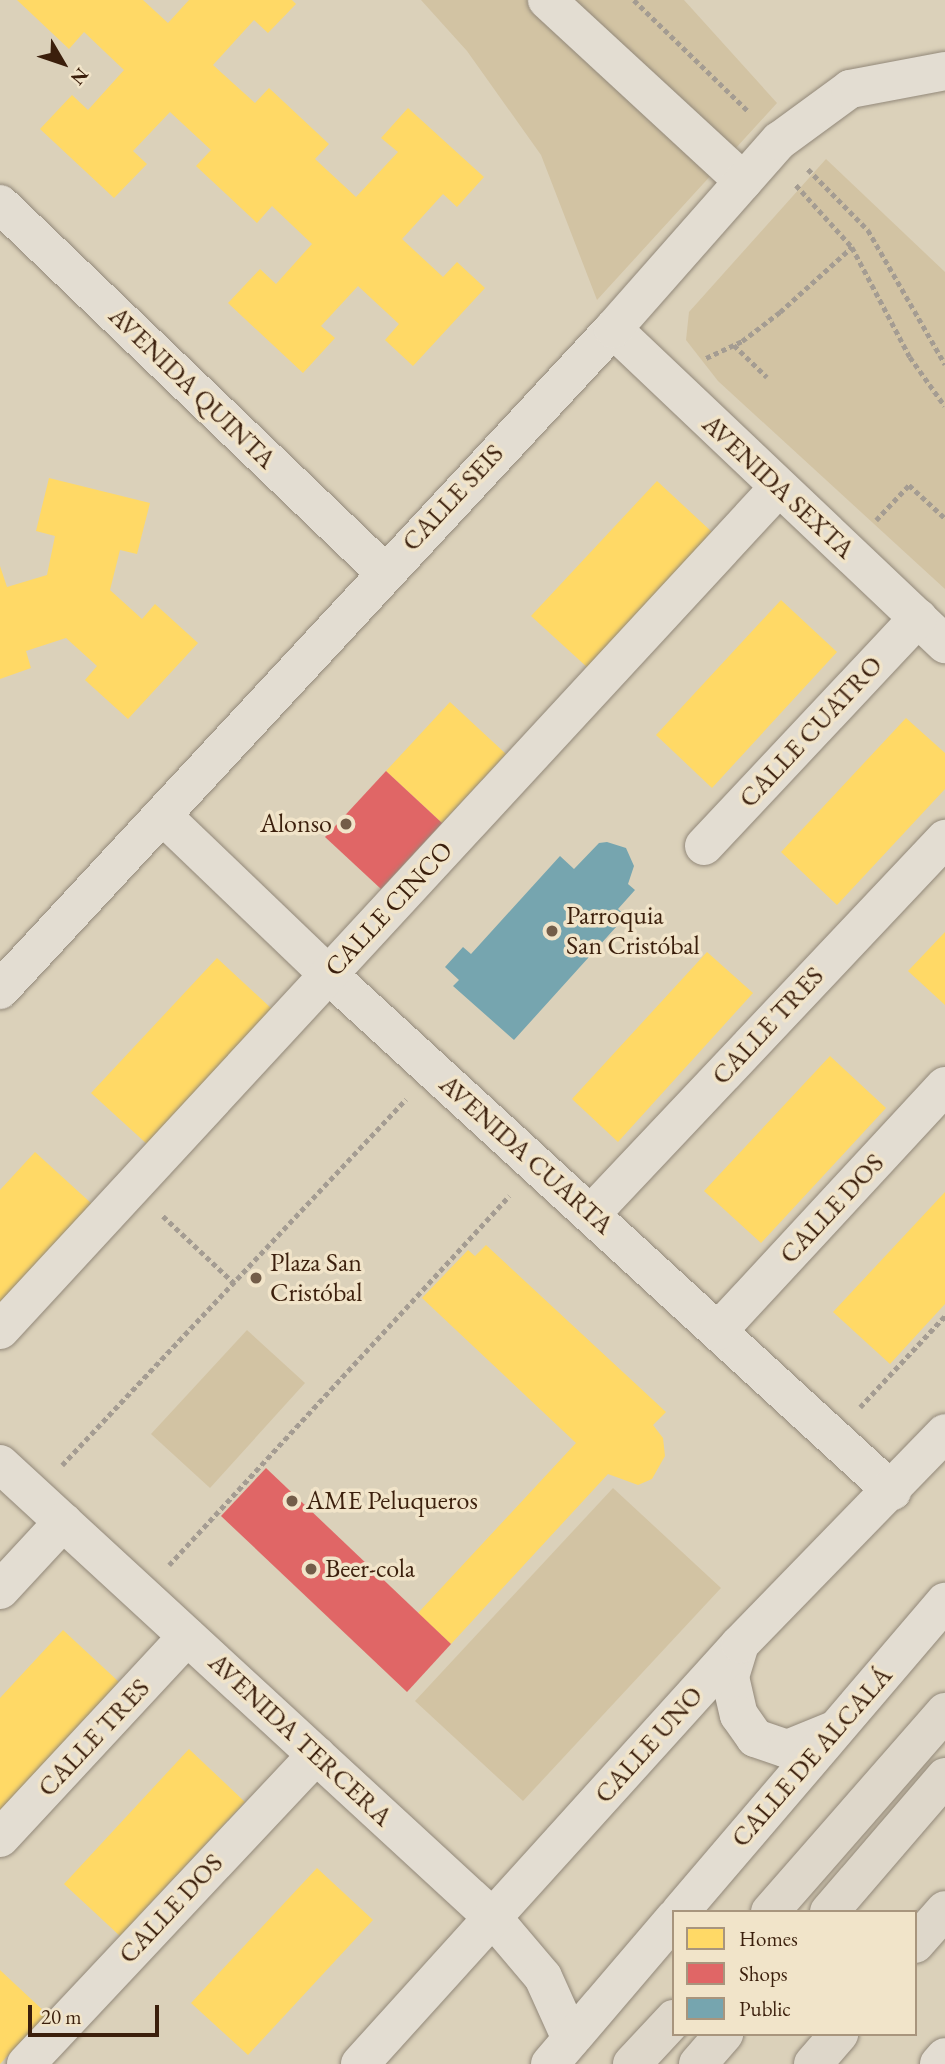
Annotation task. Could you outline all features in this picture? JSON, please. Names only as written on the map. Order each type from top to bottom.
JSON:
[{"type":"highway","points":[[772,1910],[945,1712]]},
{"type":"highway","points":[[831,1910],[945,1777]]},
{"type":"highway","points":[[917,1942],[945,1910]]},
{"type":"highway","points":[[632,2064],[672,2021]]},
{"type":"highway","points":[[698,2064],[721,2036]]},
{"type":"highway","points":[[813,2064],[837,2036]]},
{"type":"street","points":[[547,0],[743,181]]},
{"type":"street","name":"CALLE SEIS","points":[[0,990],[163,816],[384,572],[613,329],[779,141],[850,89],[945,71]]},
{"type":"street","name":"AVENIDA QUINTA","points":[[0,204],[384,572]]},
{"type":"street","name":"AVENIDA SEXTA","points":[[613,329],[932,631]]},
{"type":"street","name":"CALLE CINCO","points":[[0,1330],[778,488]]},
{"type":"street","name":"CALLE CUATRO","points":[[704,846],[932,631]]},
{"type":"street","name":"AVENIDA CUARTA","points":[[163,816],[329,975],[892,1491]]},
{"type":"street","name":"CALLE TRES","points":[[591,1214],[945,839]]},
{"type":"street","name":"CALLE DOS","points":[[718,1331],[945,1086]]},
{"type":"street","name":"CALLE UNO","points":[[360,2064],[740,1644],[892,1491],[945,1433]]},
{"type":"street","name":"AVENIDA TERCERA","points":[[0,1464],[493,1918],[543,1977],[561,2052]]},
{"type":"street","points":[[0,1590],[63,1522]]},
{"type":"street","name":"CALLE DE ALCALÁ","points":[[682,1910],[945,1602]]},
{"type":"street","name":"CALLE TRES","points":[[0,1838],[187,1637]]},
{"type":"street","points":[[740,1644],[730,1677],[739,1714],[755,1738],[787,1749],[836,1729]]},
{"type":"street","name":"CALLE DOS","points":[[26,2064],[316,1755]]},
{"type":"street","points":[[561,2052],[672,1921]]},
{"type":"street","points":[[939,2064],[945,2057]]},
{"type":"path","points":[[634,0],[757,120]]},
{"type":"path","points":[[798,160],[868,230],[945,364]]},
{"type":"path","points":[[702,360],[734,345],[780,312],[852,247]]},
{"type":"path","points":[[734,345],[767,377]]},
{"type":"path","points":[[846,551],[909,485],[945,518]]},
{"type":"path","points":[[34,1496],[385,1122]]},
{"type":"path","points":[[132,1188],[234,1283]]},
{"type":"path","points":[[142,1594],[515,1190]]},
{"type":"path","points":[[832,1436],[945,1316]]},
{"type":"shaded area","points":[[421,0],[684,0],[777,103],[597,300],[541,155],[467,51]]},
{"type":"shaded area","points":[[826,159],[945,272],[945,589],[718,381],[686,340],[689,312]]},
{"type":"shaded area","points":[[247,1330],[305,1383],[210,1488],[151,1434]]},
{"type":"shaded area","points":[[613,1488],[721,1588],[523,1801],[415,1701]]},
{"type":"building: Homes","points":[[17,0],[143,0],[168,23],[189,0],[292,0],[296,4],[268,33],[254,20],[213,65],[255,103],[269,88],[329,144],[315,159],[356,197],[398,152],[381,138],[408,108],[484,177],[457,207],[443,194],[402,239],[443,277],[457,262],[485,288],[413,366],[385,340],[399,324],[358,286],[321,326],[335,338],[303,373],[228,303],[260,269],[276,284],[312,244],[272,206],[257,223],[196,166],[211,150],[170,112],[133,151],[147,164],[114,198],[40,129],[72,95],[88,110],[124,70],[84,32],[69,49]]},
{"type":"building: Homes","points":[[49,478],[150,503],[137,554],[120,550],[110,590],[142,619],[155,604],[198,643],[128,719],[85,680],[97,666],[66,638],[26,651],[31,668],[0,679],[0,566],[7,587],[47,575],[55,536],[36,531]]},
{"type":"building: Homes","points":[[657,481],[713,533],[588,668],[531,616]]},
{"type":"building: Homes","points":[[781,600],[837,652],[712,788],[656,735]]},
{"type":"building: Homes","points":[[450,702],[506,754],[442,823],[386,771]]},
{"type":"building: Homes","points":[[906,718],[945,753],[945,789],[837,905],[781,852]]},
{"type":"building: Homes","points":[[945,932],[945,1005],[908,971]]},
{"type":"building: Homes","points":[[707,952],[753,993],[618,1142],[572,1099]]},
{"type":"building: Homes","points":[[217,958],[273,1010],[148,1145],[91,1093]]},
{"type":"building: Homes","points":[[830,1056],[886,1108],[761,1243],[704,1191]]},
{"type":"building: Homes","points":[[35,1152],[92,1204],[0,1304],[0,1190]]},
{"type":"building: Homes","points":[[945,1192],[945,1304],[890,1364],[833,1312]]},
{"type":"building: Homes","points":[[486,1245],[666,1412],[653,1425],[663,1438],[665,1456],[652,1479],[638,1485],[608,1474],[451,1644],[418,1613],[576,1443],[422,1298],[468,1250],[475,1256]]},
{"type":"building: Homes","points":[[63,1630],[119,1682],[0,1811],[0,1698]]},
{"type":"building: Homes","points":[[189,1749],[245,1802],[120,1936],[64,1884]]},
{"type":"building: Homes","points":[[317,1868],[373,1920],[248,2055],[191,2003]]},
{"type":"building: Homes","points":[[0,1970],[47,2014],[0,2064]]},
{"type":"building: Shops","points":[[386,771],[442,823],[381,889],[325,837]]},
{"type":"building: Shops","points":[[266,1468],[451,1644],[407,1692],[221,1516]]},
{"type":"building: Public","name":"Parroquia San Cristóbal","points":[[607,842],[626,848],[634,866],[628,884],[635,890],[618,909],[626,916],[514,1040],[453,986],[459,980],[445,967],[463,947],[471,954],[560,856],[574,869],[599,843]]},
{"type":"place","name":"Alonso","points":[[346,824]]},
{"type":"place","name":"Parroquia San Cristóbal","points":[[552,931]]},
{"type":"place","name":"Plaza San Cristóbal","points":[[256,1278]]},
{"type":"place","name":"AME Peluqueros","points":[[292,1501]]},
{"type":"place","name":"Beer-cola","points":[[311,1569]]}]
